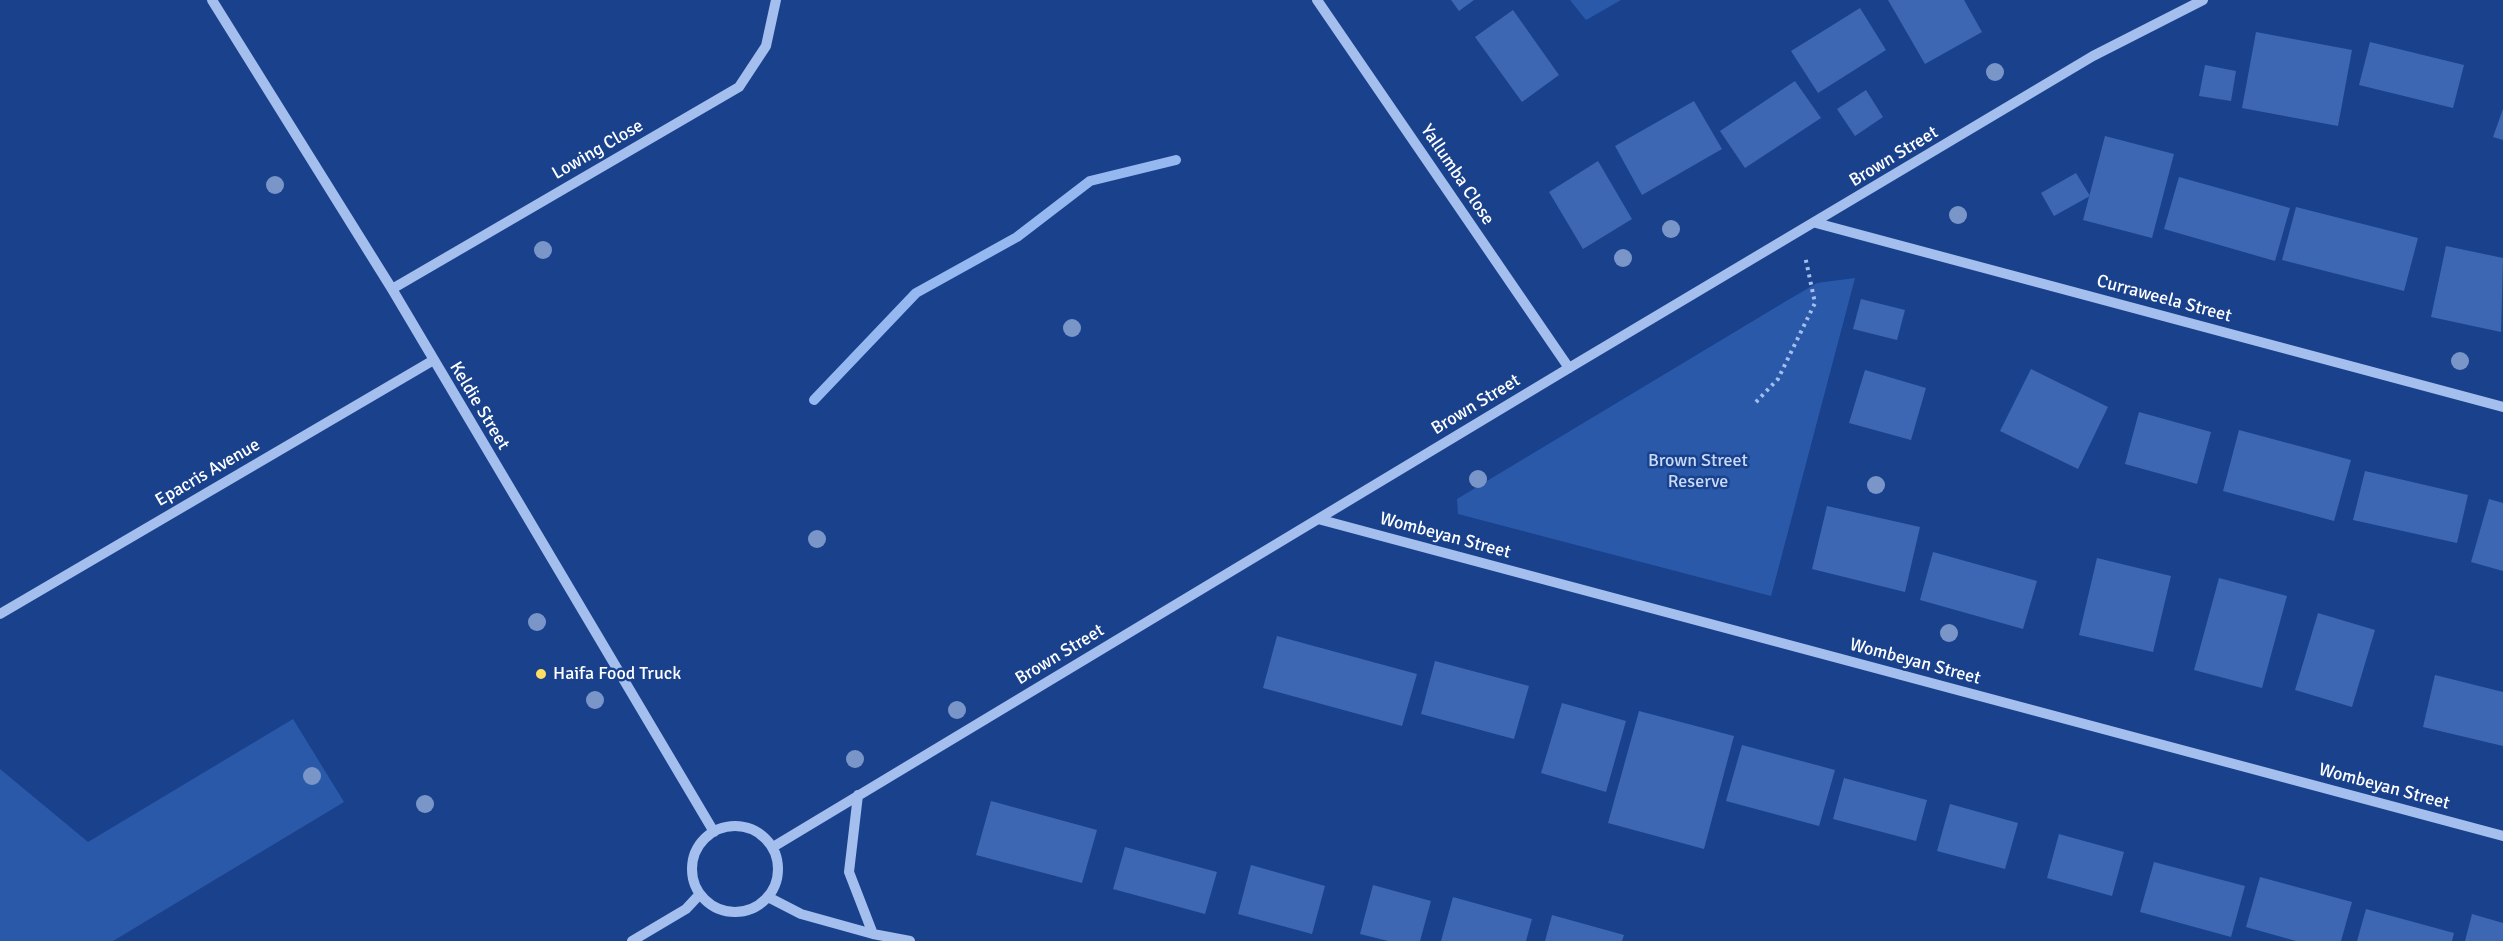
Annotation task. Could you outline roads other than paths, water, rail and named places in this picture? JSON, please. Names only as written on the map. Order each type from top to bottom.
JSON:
[{"type":"street","name":"Keldie Street","points":[[212,0],[392,289],[432,361],[714,832]]},
{"type":"street","name":"Lowing Close","points":[[392,289],[739,87],[766,46],[776,0]]},
{"type":"street","name":"Yallumba Close","points":[[1317,0],[1569,368]]},
{"type":"street","name":"Brown Street","points":[[773,848],[1569,368],[2093,56],[2203,0]]},
{"type":"street","name":"Curraweela Street","points":[[1816,223],[2503,407]]},
{"type":"street","name":"Epacris Avenue","points":[[0,614],[432,361]]},
{"type":"street","name":"Wombeyan Street","points":[[1318,519],[2503,836]]},
{"type":"street","points":[[858,795],[849,872],[873,934]]},
{"type":"street","points":[[737,826],[751,829],[763,836],[773,848],[778,876],[768,897],[751,909],[737,912],[722,910],[710,904],[700,894],[694,882],[692,868],[694,855],[701,843],[714,832],[723,827],[737,826]]},
{"type":"street","points":[[632,941],[686,909],[700,894]]},
{"type":"street","points":[[768,897],[801,914],[873,934],[910,941]]},
{"type":"waterway","points":[[814,400],[916,293],[1017,237],[1090,181],[1176,160]]},
{"type":"place","name":"Haifa Food Truck","points":[[541,674]]},
{"type":"park label","name":"Brown Street Reserve","points":[[1698,471]]}]
